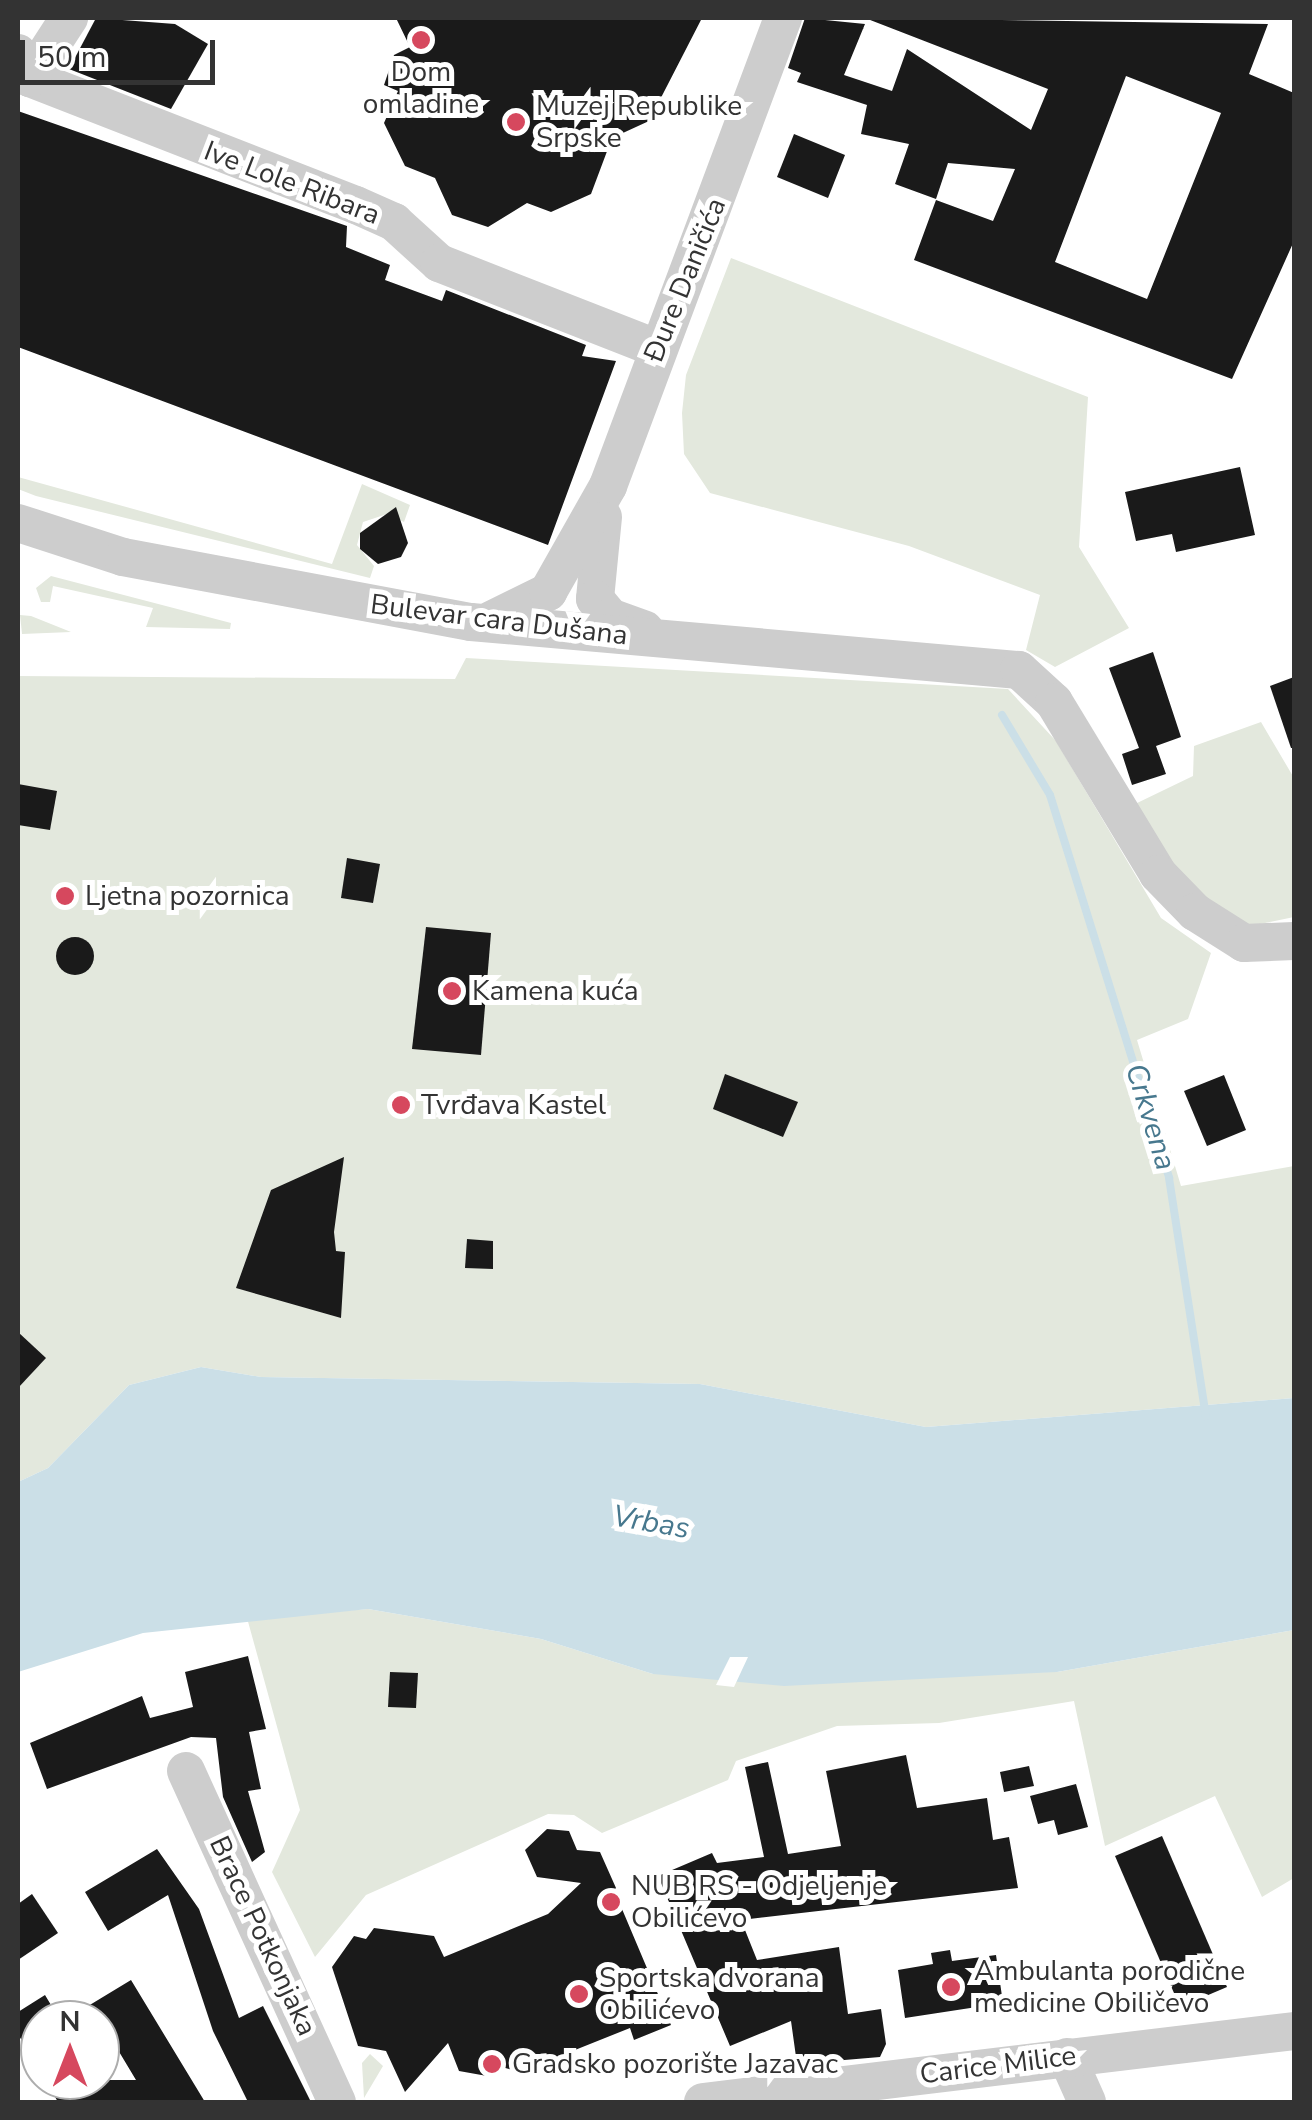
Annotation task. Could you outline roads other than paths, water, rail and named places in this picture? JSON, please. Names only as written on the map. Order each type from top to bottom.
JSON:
[{"type":"street","points":[[24,66],[69,18]]},
{"type":"street","name":"Đure Daničića","points":[[471,622],[510,617],[548,592],[608,486],[656,348],[783,18]]},
{"type":"street","name":"Ive Lole Ribara","points":[[24,66],[160,132],[356,205],[439,262],[656,348]]},
{"type":"street","name":"Đure Daničića","points":[[608,486],[595,599],[610,617],[681,641]]},
{"type":"street","name":"Bulevar cara Dušana","points":[[18,523],[149,563],[471,622],[990,664],[1018,670],[1054,702],[1147,858],[1194,912],[1244,943],[1294,941]]},
{"type":"street","name":"Brace Potkonjaka","points":[[186,1771],[337,2102]]},
{"type":"street","name":"Carice Milice","points":[[703,2102],[1294,2030]]},
{"type":"street","points":[[1066,2056],[1087,2102]]},
{"type":"water","name":"Vrbas","points":[[201,1367],[261,1377],[700,1384],[926,1427],[1294,1398],[1294,1630],[1057,1672],[784,1686],[653,1674],[541,1639],[368,1609],[143,1633],[18,1672],[18,1482],[48,1468],[129,1385]]},
{"type":"waterway","name":"Crkvena","points":[[1002,715],[1050,795],[1169,1178],[1206,1416]]},
{"type":"place","name":"Dom omladine","points":[[421,40]]},
{"type":"place","name":"Muzej Republike Srpske","points":[[516,122]]},
{"type":"place","name":"Ljetna pozornica","points":[[65,896]]},
{"type":"place","name":"Kamena kuća","points":[[452,991]]},
{"type":"place","name":"Tvrđava Kastel","points":[[401,1105]]},
{"type":"place","name":"NUB RS - Odjeljenje Obilićevo","points":[[611,1902]]},
{"type":"place","name":"Ambulanta porodične medicine Obiličevo","points":[[951,1987]]},
{"type":"place","name":"Sportska dvorana Obilićevo","points":[[579,1994]]},
{"type":"place","name":"Gradsko pozorište Jazavac","points":[[492,2064]]}]
